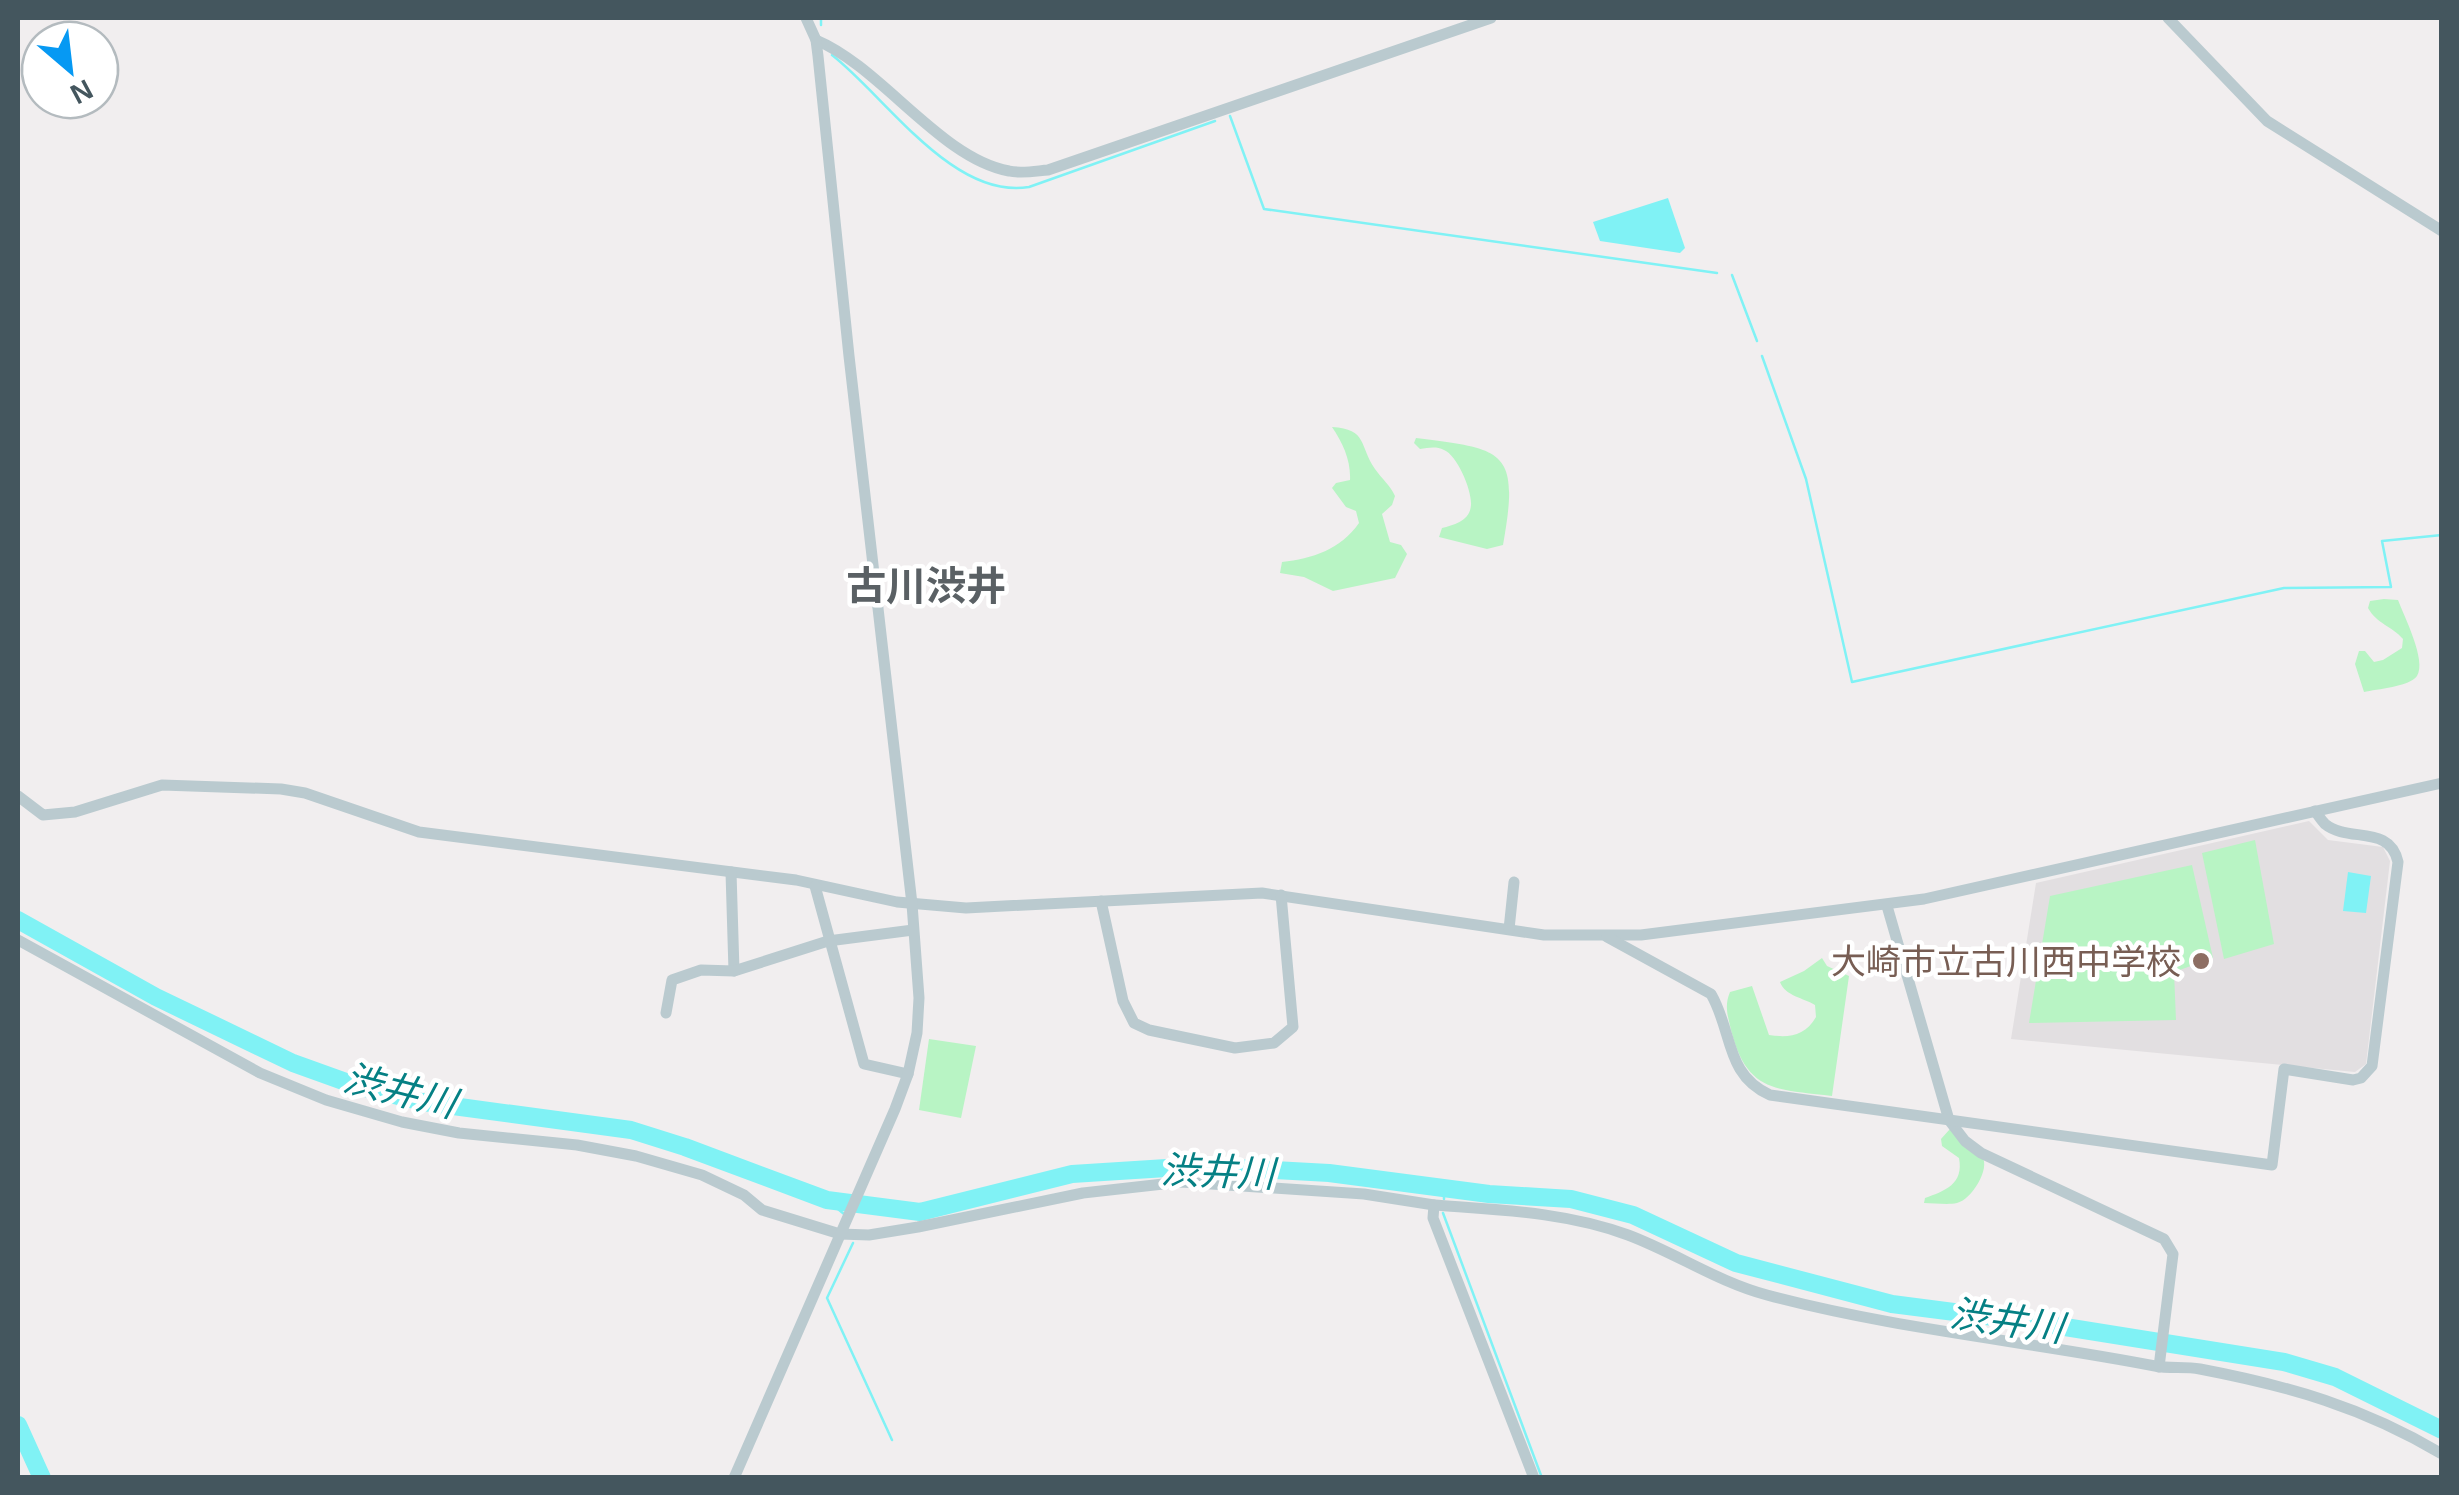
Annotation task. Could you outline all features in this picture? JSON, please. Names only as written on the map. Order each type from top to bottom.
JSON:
[{"type":"street","points":[[734,1478],[908,1074],[919,998],[912,904],[816,40],[806,18]]},
{"type":"street","points":[[816,40],[852,60],[940,134],[979,159],[1009,172],[1048,170],[1491,18]]},
{"type":"street","points":[[2168,18],[2267,122],[2442,230]]},
{"type":"street","points":[[18,796],[43,814],[75,812],[162,785],[281,789],[305,793],[420,832],[796,880],[912,904],[996,908],[1232,893],[1282,896],[1558,936],[1607,937],[1886,906],[2442,783]]},
{"type":"street","points":[[1607,937],[1711,994],[1721,1011],[1737,1066],[1746,1082],[1770,1094],[2272,1165],[2284,1069],[2353,1080],[2362,1078],[2372,1066],[2396,876],[2396,852],[2386,840],[2336,830],[2315,811]]},
{"type":"street","points":[[731,872],[734,971]]},
{"type":"street","points":[[1509,929],[1514,882]]},
{"type":"street","points":[[815,886],[864,1064],[908,1074]]},
{"type":"street","points":[[1100,901],[1123,1001],[1134,1023],[1148,1030],[1235,1048],[1274,1043],[1293,1027],[1282,896]]},
{"type":"street","points":[[1886,906],[1948,1120],[1965,1141],[1982,1153],[2164,1239],[2172,1254],[2159,1363]]},
{"type":"street","points":[[666,1013],[672,980],[700,970],[734,971],[831,941],[913,930]]},
{"type":"street","points":[[18,940],[260,1073],[326,1100],[402,1122],[459,1133],[577,1145],[636,1156],[702,1175],[744,1195],[762,1210],[842,1232],[869,1234],[918,1227],[1083,1192],[1181,1182],[1364,1194],[1434,1205],[1552,1215],[1628,1235],[1738,1286],[1767,1295],[1884,1321],[2196,1368],[2360,1410],[2442,1454]]},
{"type":"street","points":[[1434,1205],[1433,1218],[1534,1478]]},
{"type":"shaded area","name":"大崎市立古川西中学校","points":[[2309,821],[2328,840],[2383,847],[2390,861],[2366,1064],[2355,1072],[2011,1039],[2036,883]]},
{"type":"green space","points":[[1332,427],[1357,435],[1393,492],[1392,505],[1382,514],[1390,542],[1401,545],[1407,554],[1395,578],[1333,591],[1304,577],[1280,573],[1282,562],[1325,551],[1344,540],[1359,523],[1356,511],[1346,507],[1332,488],[1350,480],[1346,452]]},
{"type":"green space","points":[[1416,438],[1470,446],[1499,460],[1509,490],[1503,545],[1487,549],[1439,537],[1442,528],[1468,515],[1469,491],[1449,453],[1438,448],[1420,449],[1414,443]]},
{"type":"green space","points":[[2398,600],[2417,650],[2419,669],[2417,676],[2407,683],[2364,692],[2355,664],[2359,651],[2365,651],[2374,662],[2402,648],[2403,639],[2368,608],[2370,601]]},
{"type":"green space","points":[[2255,840],[2274,944],[2224,959],[2202,853]]},
{"type":"green space","points":[[2192,865],[2213,958],[2174,972],[2176,1020],[2029,1023],[2050,896]]},
{"type":"green space","points":[[1822,958],[1827,966],[1849,976],[1832,1096],[1780,1089],[1755,1077],[1738,1051],[1727,1011],[1730,992],[1752,986],[1769,1035],[1802,1032],[1816,1017],[1815,1005],[1790,994],[1780,982]]},
{"type":"green space","points":[[929,1039],[976,1046],[961,1118],[919,1110]]},
{"type":"green space","points":[[1950,1129],[1982,1156],[1982,1176],[1962,1201],[1924,1203],[1925,1198],[1951,1185],[1959,1174],[1959,1158],[1942,1146],[1941,1139]]},
{"type":"water","points":[[1668,198],[1685,248],[1680,253],[1600,241],[1593,222]]},
{"type":"water","points":[[2348,872],[2371,876],[2366,913],[2343,911]]},
{"type":"waterway","points":[[821,18],[821,25]]},
{"type":"waterway","points":[[832,55],[947,162],[974,178],[1001,187],[1029,187],[1215,121]]},
{"type":"waterway","points":[[1230,116],[1264,209],[1717,273]]},
{"type":"waterway","points":[[1732,275],[1757,341]]},
{"type":"waterway","points":[[1762,356],[1806,479],[1852,682],[2284,588],[2391,587],[2382,541],[2442,535]]},
{"type":"waterway","name":"渋井川","points":[[18,920],[156,997],[293,1063],[357,1086],[423,1102],[631,1130],[827,1200],[920,1212],[1072,1174],[1198,1166],[1329,1173],[1489,1194],[1571,1199],[1633,1215],[1736,1263],[1892,1304],[2284,1362],[2335,1377],[2442,1430]]},
{"type":"waterway","points":[[1444,1188],[1444,1199]]},
{"type":"waterway","points":[[827,1200],[844,1214]]},
{"type":"waterway","points":[[1443,1213],[1542,1478]]},
{"type":"waterway","points":[[853,1243],[827,1298],[892,1440]]},
{"type":"waterway","points":[[18,1425],[42,1478]]},
{"type":"place","name":"大崎市立古川西中学校","points":[[2201,961]]},
{"type":"district","name":"古川渋井","points":[[926,586]]}]
